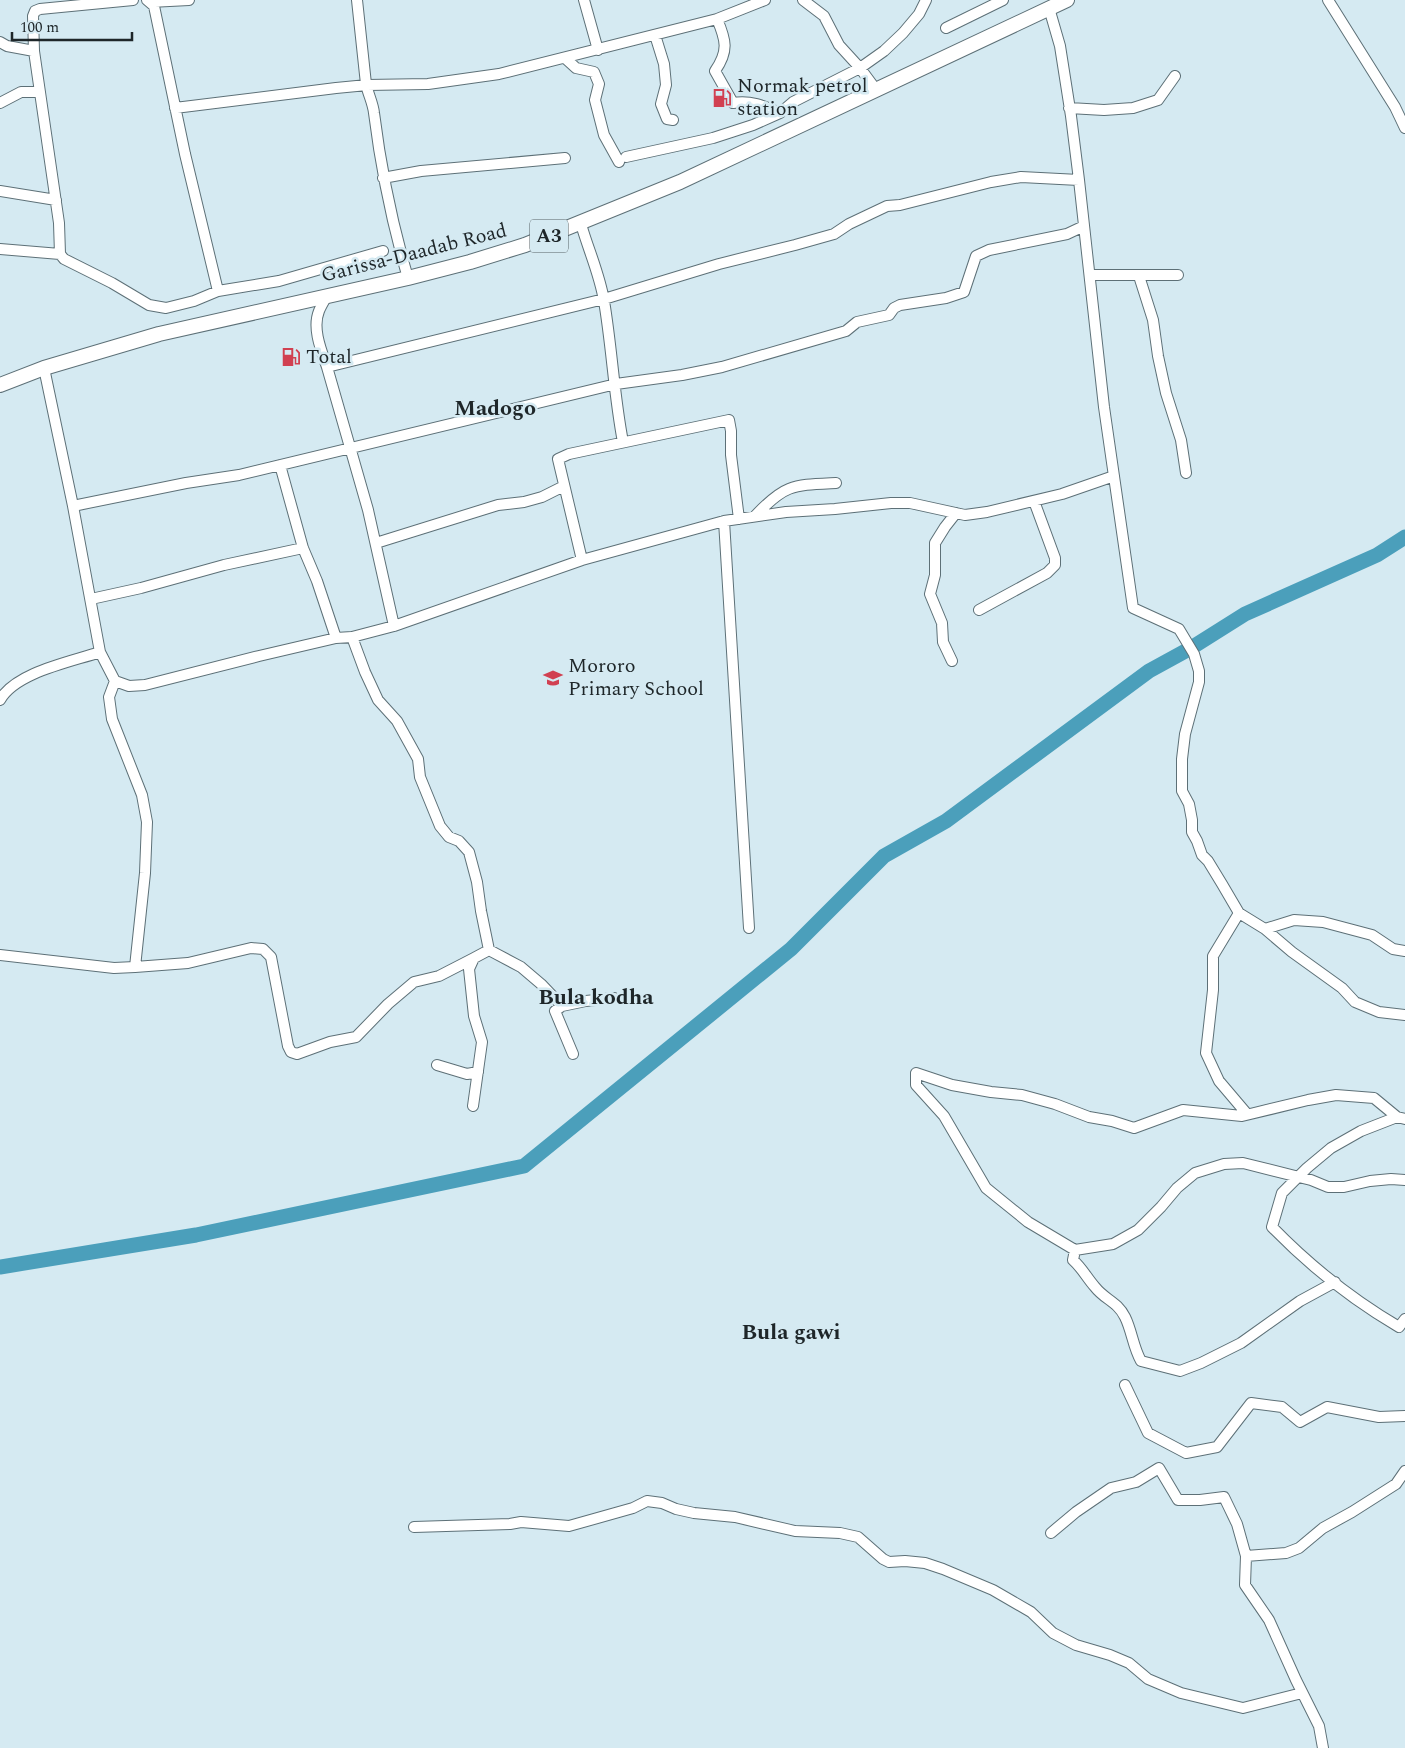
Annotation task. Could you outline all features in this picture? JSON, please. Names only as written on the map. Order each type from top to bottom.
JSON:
[{"type":"highway","name":"Garissa-Daadab Road","points":[[0,385],[44,368],[159,334],[408,278],[525,245],[581,224],[680,182],[1067,0]]},
{"type":"street","points":[[134,0],[60,6],[35,11],[33,21],[34,50],[59,223],[60,254],[64,259],[150,305],[166,308],[184,304],[218,291],[278,281],[383,251]]},
{"type":"street","points":[[148,1],[188,0]]},
{"type":"street","points":[[357,0],[367,85],[374,112],[375,131],[383,178],[396,237],[408,278]]},
{"type":"street","points":[[584,0],[598,50]]},
{"type":"street","points":[[176,108],[367,85],[428,84],[499,74],[717,19],[765,0]]},
{"type":"street","points":[[803,0],[824,16],[839,44],[877,91]]},
{"type":"street","points":[[565,58],[576,68],[594,72],[599,84],[595,100],[604,135],[623,160],[713,138],[753,125],[780,113],[793,102],[860,68],[884,51],[919,14],[926,0]]},
{"type":"street","points":[[946,28],[1003,0]]},
{"type":"street","points":[[1328,0],[1395,107],[1405,128]]},
{"type":"street","points":[[148,1],[154,6],[218,291]]},
{"type":"street","points":[[1049,8],[1060,46],[1069,108],[1090,275],[1095,337],[1133,608],[1179,629],[1194,654],[1199,671],[1199,682],[1185,734],[1182,759],[1182,791],[1189,804],[1192,832],[1202,855],[1208,861],[1239,913],[1265,929],[1292,952],[1342,988],[1355,1002],[1379,1012],[1405,1015]]},
{"type":"street","points":[[717,19],[725,42],[722,60],[715,71],[733,103],[744,101],[758,103],[780,113]]},
{"type":"street","points":[[655,35],[664,64],[666,85],[661,104],[666,119],[673,120]]},
{"type":"street","points":[[0,42],[7,46],[34,50]]},
{"type":"street","points":[[1069,108],[1104,110],[1133,108],[1158,100],[1175,76]]},
{"type":"street","points":[[0,103],[21,92],[39,92]]},
{"type":"street","points":[[383,178],[420,171],[565,158]]},
{"type":"street","points":[[327,367],[604,299],[719,264],[834,234],[849,224],[887,206],[900,205],[991,182],[1021,177],[1079,180]]},
{"type":"street","points":[[0,191],[56,200]]},
{"type":"street","points":[[581,224],[604,299],[623,442]]},
{"type":"street","points":[[74,506],[186,483],[239,476],[616,384],[682,375],[722,367],[846,331],[858,322],[889,315],[894,308],[900,305],[946,298],[964,292],[976,256],[989,250],[1067,234],[1084,226]]},
{"type":"street","points":[[0,248],[60,254]]},
{"type":"street","points":[[1090,275],[1178,275]]},
{"type":"street","points":[[1138,276],[1153,320],[1158,356],[1166,393],[1181,440],[1186,473]]},
{"type":"street","points":[[327,296],[318,312],[316,323],[318,338],[351,449],[376,543],[394,626]]},
{"type":"street","points":[[44,368],[74,506],[100,652],[115,681],[129,686],[145,686],[336,638],[352,637],[394,626],[582,560],[724,521],[786,512],[891,503],[910,503],[965,515],[987,512],[1062,494],[1114,476]]},
{"type":"street","points":[[582,560],[558,458],[569,454],[729,420],[731,455],[739,519]]},
{"type":"street","points":[[280,465],[303,548],[318,581],[336,638]]},
{"type":"street","points":[[754,516],[770,500],[784,490],[800,485],[836,483]]},
{"type":"street","points":[[376,543],[498,505],[524,502],[542,497],[564,486]]},
{"type":"street","points":[[979,610],[1047,573],[1055,565],[1055,558],[1034,501]]},
{"type":"street","points":[[952,661],[943,642],[942,622],[930,594],[934,575],[935,543],[956,513]]},
{"type":"street","points":[[724,521],[749,928]]},
{"type":"street","points":[[90,600],[224,565],[303,548]]},
{"type":"street","points":[[352,637],[378,700],[398,721],[418,759],[420,777],[440,826],[449,837],[459,841],[469,852],[477,882],[489,950]]},
{"type":"street","points":[[0,700],[10,687],[22,679],[100,652]]},
{"type":"street","points":[[115,681],[109,697],[112,719],[142,795],[147,822],[145,873],[135,967]]},
{"type":"street","points":[[1239,913],[1213,956],[1213,990],[1206,1053],[1219,1081],[1248,1114]]},
{"type":"street","points":[[1265,929],[1294,920],[1323,922],[1372,935],[1393,949],[1405,951]]},
{"type":"street","points":[[0,956],[114,968],[174,965],[251,948],[263,949],[271,957],[288,1046],[291,1052],[297,1054],[330,1042],[356,1037],[388,1004],[414,982],[439,976],[489,950]]},
{"type":"street","points":[[489,950],[521,967],[542,984],[562,1006]]},
{"type":"street","points":[[473,1106],[482,1042],[474,1016],[469,979],[469,969],[474,958]]},
{"type":"street","points":[[573,1054],[555,1011],[562,1006],[614,998]]},
{"type":"street","points":[[437,1065],[468,1074],[478,1072]]},
{"type":"street","points":[[1401,1118],[1374,1098],[1336,1095],[1242,1116],[1183,1110],[1134,1128],[1112,1121],[1089,1118],[1055,1104],[1022,1095],[952,1085],[916,1073],[916,1085],[944,1116],[986,1188],[1028,1222],[1075,1250],[1113,1244],[1138,1230],[1177,1188],[1195,1173],[1224,1164],[1243,1162],[1328,1187],[1344,1187],[1370,1181],[1405,1180]]},
{"type":"street","points":[[1401,1118],[1361,1131],[1331,1148],[1307,1168],[1282,1193],[1272,1227],[1294,1249],[1370,1310],[1399,1327],[1405,1319]]},
{"type":"street","points":[[1075,1250],[1073,1260],[1083,1269],[1094,1287],[1103,1296],[1116,1303],[1125,1317],[1134,1349],[1141,1361],[1180,1370],[1201,1363],[1240,1344],[1300,1301],[1335,1282]]},
{"type":"street","points":[[1125,1385],[1148,1433],[1186,1452],[1217,1447],[1251,1403],[1282,1407],[1300,1422],[1326,1407],[1379,1417],[1405,1416]]},
{"type":"street","points":[[1051,1533],[1076,1512],[1111,1488],[1136,1482],[1160,1468],[1178,1500],[1224,1497],[1237,1524],[1246,1556],[1244,1585],[1269,1620],[1319,1726],[1323,1748]]},
{"type":"street","points":[[1246,1556],[1286,1553],[1299,1548],[1323,1528],[1396,1484],[1405,1471]]},
{"type":"street","points":[[414,1527],[521,1522],[569,1526],[633,1508],[647,1501],[662,1503],[694,1513],[735,1517],[795,1531],[840,1533],[858,1537],[889,1562],[925,1563],[993,1590],[1031,1612],[1053,1633],[1076,1645],[1129,1663],[1148,1679],[1181,1693],[1243,1708],[1302,1693]]},
{"type":"waterway","points":[[0,1267],[196,1235],[524,1166],[791,949],[884,856],[946,821],[1149,671],[1191,648],[1245,614],[1377,555],[1405,537]]},
{"type":"place","name":"Normak petrol station","points":[[722,98]]},
{"type":"place","name":"Total","points":[[291,357]]},
{"type":"place","name":"Mororo Primary School","points":[[553,678]]},
{"type":"district","name":"Madogo","points":[[495,408]]},
{"type":"district","name":"Bula kodha","points":[[596,997]]},
{"type":"district","name":"Bula gawi","points":[[791,1332]]}]
